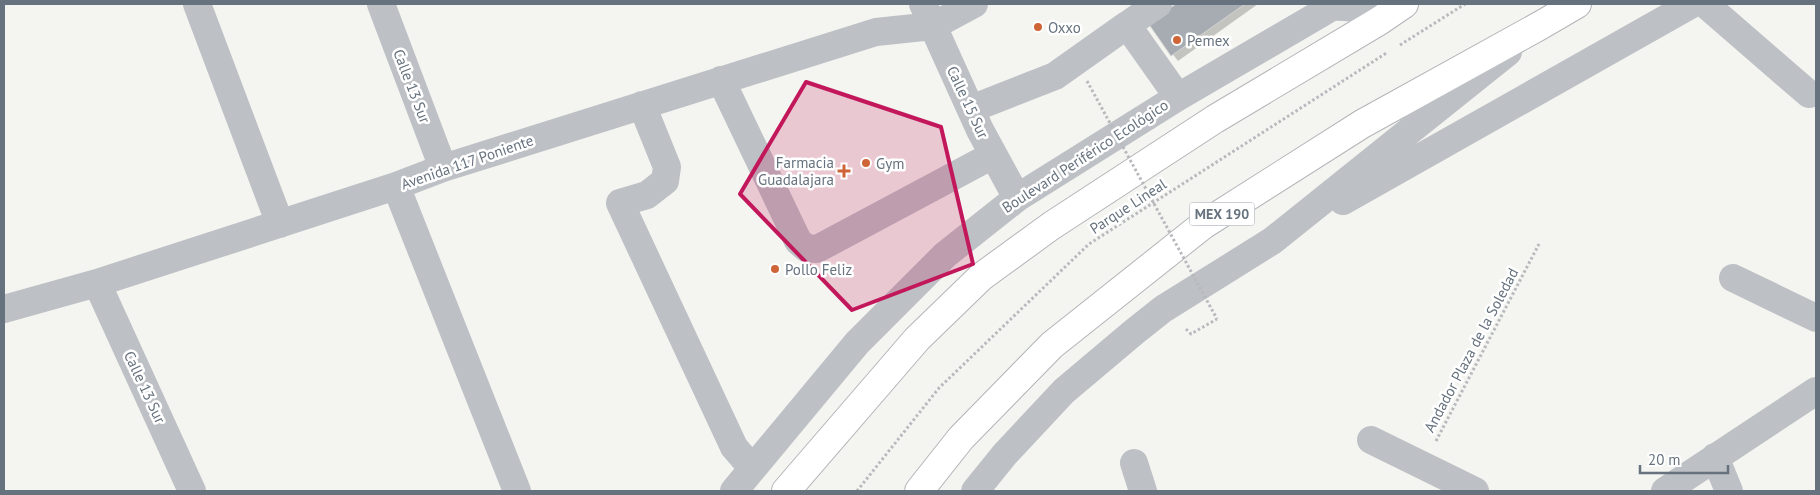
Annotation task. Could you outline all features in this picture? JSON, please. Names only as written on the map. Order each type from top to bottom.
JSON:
[{"type":"highway","points":[[786,491],[917,340],[981,277],[1051,226],[1215,119],[1379,21],[1404,4]]},
{"type":"highway","name":"MEX 190","points":[[919,491],[961,438],[1052,345],[1203,225],[1362,124],[1541,26],[1577,4]]},
{"type":"street","points":[[197,4],[280,224]]},
{"type":"street","name":"Calle 13 Sur","points":[[381,4],[443,168]]},
{"type":"street","points":[[928,15],[974,4]]},
{"type":"street","points":[[971,109],[1055,76],[1158,4]]},
{"type":"street","points":[[975,491],[1005,454],[1064,392],[1163,309],[1272,241],[1692,4]]},
{"type":"street","points":[[1706,4],[1809,94]]},
{"type":"street","name":"Boulevard Periférico Ecológico","points":[[734,491],[857,343],[945,255],[1017,198],[1178,97],[1331,5],[1351,6],[1366,12],[1379,21]]},
{"type":"street","name":"Avenida 117 Poniente","points":[[4,309],[97,283],[396,186],[443,168],[928,15]]},
{"type":"street","name":"Calle 15 Sur","points":[[928,15],[993,155],[1017,198]]},
{"type":"street","points":[[1127,25],[1178,97]]},
{"type":"street","points":[[1272,241],[1541,26]]},
{"type":"street","points":[[722,80],[798,241],[806,248],[817,248],[993,155]]},
{"type":"street","points":[[642,105],[667,167],[665,181],[647,195],[620,203],[734,447],[752,468]]},
{"type":"street","points":[[396,186],[517,491]]},
{"type":"street","points":[[1733,278],[1816,318]]},
{"type":"street","name":"Calle 13 Sur","points":[[97,283],[192,491]]},
{"type":"street","points":[[1665,491],[1816,391]]},
{"type":"street","points":[[1371,440],[1475,491]]},
{"type":"street","points":[[1715,457],[1729,491]]},
{"type":"street","points":[[1134,463],[1143,491]]},
{"type":"path","points":[[1399,45],[1465,4]]},
{"type":"path","name":"Parque Lineal","points":[[857,491],[939,388],[1089,244],[1391,50]]},
{"type":"path","points":[[1087,82],[1217,319],[1191,334]]},
{"type":"path","name":"Andador Plaza de la Soledad","points":[[1423,466],[1539,244]]},
{"type":"highlighted area","points":[[806,82],[941,127],[973,264],[852,310],[740,194]]},
{"type":"building","name":"Pemex","points":[[1176,4],[1245,4],[1171,56],[1148,23]]},
{"type":"place","name":"Oxxo","points":[[1038,27]]},
{"type":"place","name":"Pemex","points":[[1177,40]]},
{"type":"place","name":"Gym","points":[[866,163]]},
{"type":"place","name":"Farmacia Guadalajara","points":[[844,171]]},
{"type":"place","name":"Pollo Feliz","points":[[775,269]]}]
